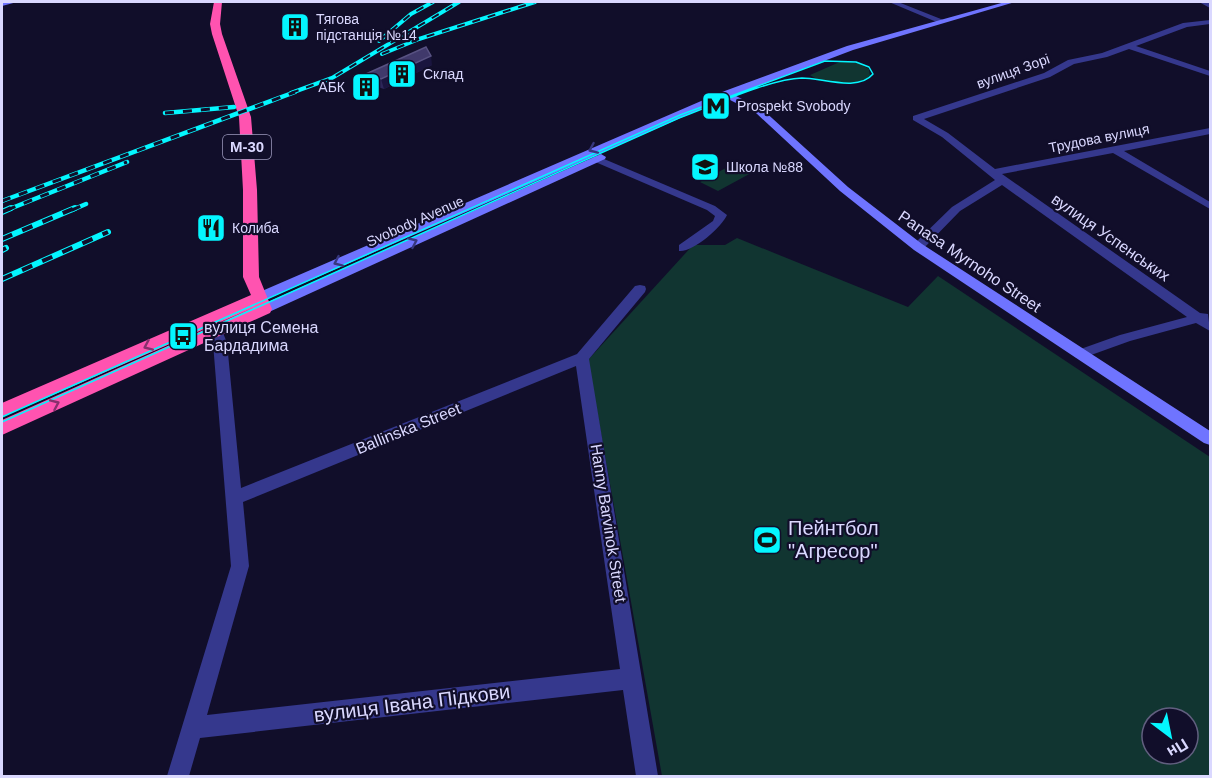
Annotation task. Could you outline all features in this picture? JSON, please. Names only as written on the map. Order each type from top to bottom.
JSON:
[{"type":"highway","name":"М-30","points":[[218,2],[215,24],[217,34],[246,117],[251,277],[262,303]]},
{"type":"highway","name":"Svobody Avenue","points":[[2,410],[262,303]]},
{"type":"highway","name":"Svobody Avenue","points":[[2,428],[214,324]]},
{"type":"main road","points":[[2,4],[13,2]]},
{"type":"main road","name":"Svobody Avenue","points":[[262,303],[636,130],[829,61],[845,50],[1011,2]]},
{"type":"main road","name":"Svobody Avenue","points":[[262,303],[597,159],[730,97]]},
{"type":"main road","name":"Panasa Myrnoho Street","points":[[730,97],[759,111],[844,189],[918,247],[1210,439]]},
{"type":"street","points":[[893,2],[942,21]]},
{"type":"street","points":[[1203,2],[1210,6]]},
{"type":"street","name":"вулиця Зорі","points":[[997,177],[945,135],[916,118],[1047,75],[1071,62],[1104,55],[1186,25],[1210,22]]},
{"type":"street","points":[[1129,46],[1210,74]]},
{"type":"street","name":"Трудова вулиця","points":[[918,247],[956,209],[997,177],[1210,131]]},
{"type":"street","points":[[1115,150],[1210,206]]},
{"type":"street","points":[[597,159],[711,208],[721,215],[718,223],[683,248]]},
{"type":"street","name":"вулиця Успенських","points":[[997,177],[1207,320]]},
{"type":"street","points":[[582,358],[640,289]]},
{"type":"street","points":[[1080,354],[1125,338],[1207,320]]},
{"type":"street","points":[[178,777],[240,566],[214,324]]},
{"type":"street","name":"Ballinska Street","points":[[234,498],[582,358]]},
{"type":"street","name":"Hanny Barvinok Street","points":[[582,358],[647,777]]},
{"type":"street","name":"вулиця Івана Підкови","points":[[192,728],[633,678]]},
{"type":"green space","points":[[842,61],[858,63],[869,69],[870,76],[857,82],[831,83],[810,75]]},
{"type":"green space","points":[[735,163],[753,172],[718,191],[700,182]]},
{"type":"green space","points":[[737,238],[908,307],[938,276],[1210,457],[1210,776],[662,776],[588,360],[693,245],[725,245]]},
{"type":"building","points":[[426,47],[431,56],[381,79],[366,74]]},
{"type":"tram line","points":[[2,417],[680,115],[825,61],[856,62],[869,67],[873,74],[866,79],[849,83],[802,78],[774,83],[679,118],[2,422]]},
{"type":"railway","points":[[379,41],[411,14],[433,2]]},
{"type":"railway","points":[[291,93],[332,78],[459,2]]},
{"type":"railway","points":[[382,54],[419,39],[535,2]]},
{"type":"railway","points":[[2,201],[295,92]]},
{"type":"railway","points":[[165,113],[234,107]]},
{"type":"railway","points":[[7,210],[127,162]]},
{"type":"railway","points":[[72,210],[86,204]]},
{"type":"railway","points":[[2,212],[11,208]]},
{"type":"railway","points":[[2,239],[75,208]]},
{"type":"railway","points":[[2,279],[108,232]]},
{"type":"railway","points":[[2,250],[6,248]]},
{"type":"place","name":"Тягова пiдстанцiя №14","points":[[295,27]]},
{"type":"place","name":"Склад","points":[[402,74]]},
{"type":"place","name":"АБК","points":[[366,87]]},
{"type":"place","name":"Prospekt Svobody","points":[[716,106]]},
{"type":"place","name":"Школа №88","points":[[705,167]]},
{"type":"place","name":"Колиба","points":[[211,228]]},
{"type":"place","name":"вулиця Семена Бардадима","points":[[183,336]]},
{"type":"place","name":"Пейнтбол \"Агресор\"","points":[[767,540]]}]
